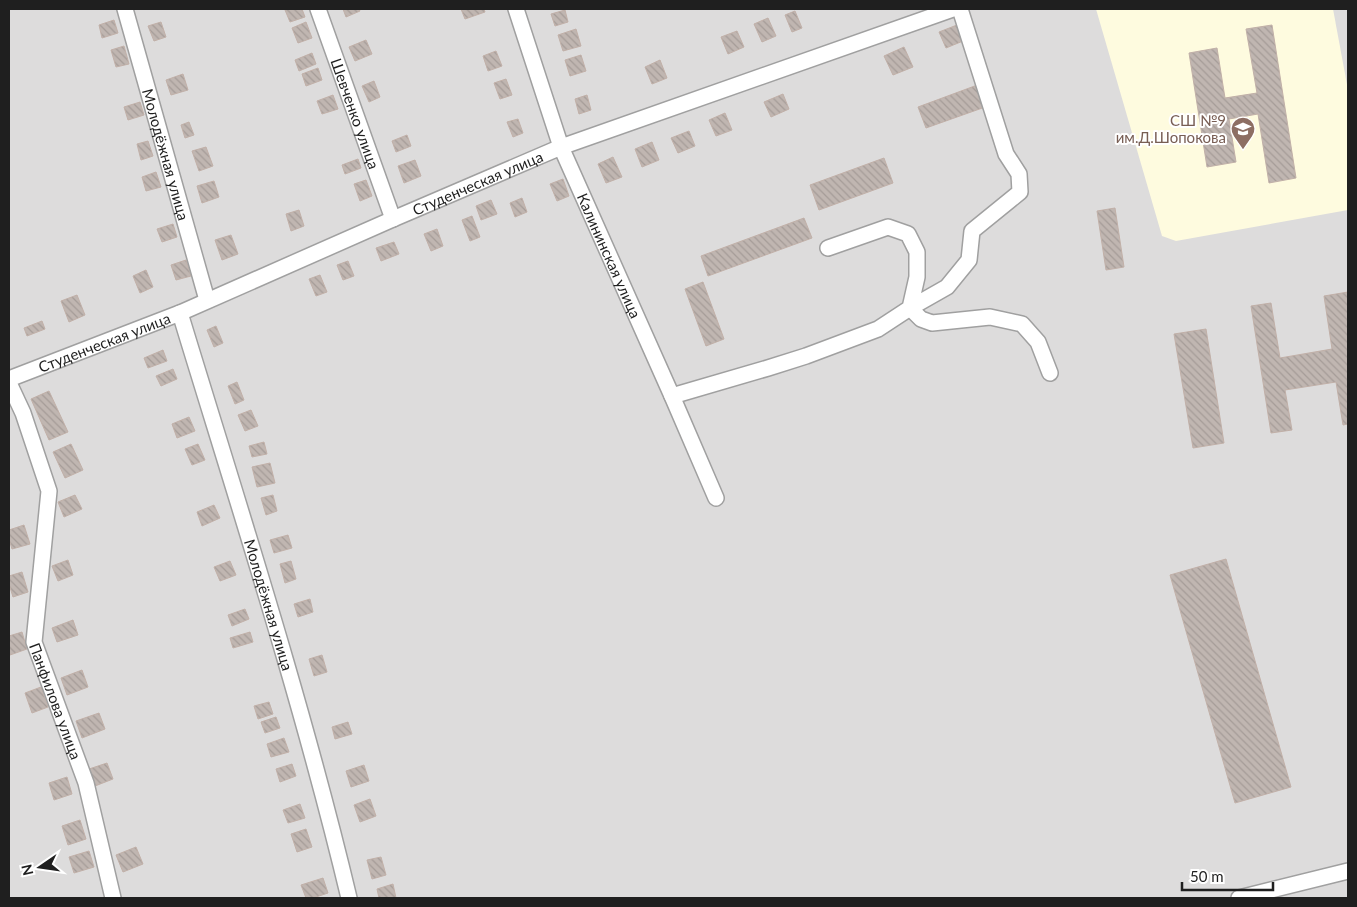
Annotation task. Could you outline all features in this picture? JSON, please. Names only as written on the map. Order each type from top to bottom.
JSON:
[{"type":"street","name":"Молодёжная улица","points":[[125,9],[207,300]]},
{"type":"street","name":"Шевченко улица","points":[[318,9],[394,218]]},
{"type":"street","name":"Калининская улица","points":[[516,9],[561,147],[716,498]]},
{"type":"street","name":"Студенческая улица","points":[[9,379],[180,313],[394,218],[561,147],[954,9]]},
{"type":"street","points":[[672,396],[806,356],[878,329],[947,287],[969,260],[972,231],[1020,192],[1019,174],[1006,154],[960,9]]},
{"type":"street","points":[[828,248],[888,227],[908,234],[917,252],[917,277],[910,308]]},
{"type":"street","points":[[910,308],[921,319],[932,323],[990,317],[1022,324],[1038,342],[1050,373]]},
{"type":"street","name":"Молодёжная улица","points":[[180,313],[272,612],[349,898]]},
{"type":"street","name":"Панфилова улица","points":[[9,383],[23,413],[49,491],[34,642],[86,783],[113,898]]},
{"type":"street","points":[[1239,898],[1348,871]]},
{"type":"shaded area","points":[[9,9],[1348,9],[1348,898],[9,898]]},
{"type":"shaded area","name":"СШ №9 им.Д.Шопокова","points":[[1096,9],[1333,9],[1348,90],[1348,210],[1176,241],[1162,236]]},
{"type":"building","points":[[302,9],[305,17],[290,22],[285,10]]},
{"type":"building","points":[[343,9],[359,9],[360,11],[346,17]]},
{"type":"building","points":[[461,9],[484,9],[485,12],[465,19]]},
{"type":"building","points":[[565,10],[568,22],[555,26],[551,14]]},
{"type":"building","points":[[795,11],[802,28],[792,32],[785,15]]},
{"type":"building","points":[[768,18],[776,36],[762,42],[754,24]]},
{"type":"building","points":[[114,20],[118,33],[102,38],[99,25]]},
{"type":"building","points":[[161,22],[166,37],[154,41],[148,26]]},
{"type":"building","points":[[306,22],[312,38],[298,43],[292,28]]},
{"type":"building","points":[[957,25],[963,41],[946,48],[939,32]]},
{"type":"building","points":[[1272,25],[1296,178],[1269,183],[1258,114],[1229,119],[1236,162],[1207,167],[1189,53],[1217,48],[1225,98],[1257,93],[1246,29]]},
{"type":"building","points":[[576,29],[581,46],[563,51],[558,35]]},
{"type":"building","points":[[737,31],[744,47],[728,54],[721,37]]},
{"type":"building","points":[[366,40],[372,54],[355,61],[349,47]]},
{"type":"building","points":[[124,46],[129,64],[116,67],[111,50]]},
{"type":"building","points":[[904,47],[913,67],[893,75],[884,56]]},
{"type":"building","points":[[496,51],[502,66],[488,71],[483,56]]},
{"type":"building","points":[[312,53],[316,64],[299,71],[295,60]]},
{"type":"building","points":[[581,55],[586,71],[570,76],[565,60]]},
{"type":"building","points":[[660,60],[667,78],[652,84],[645,67]]},
{"type":"building","points":[[318,68],[322,80],[306,86],[302,74]]},
{"type":"building","points":[[183,74],[188,90],[171,95],[166,80]]},
{"type":"building","points":[[506,79],[512,95],[500,99],[494,83]]},
{"type":"building","points":[[374,81],[380,97],[369,102],[362,86]]},
{"type":"building","points":[[980,84],[988,106],[926,128],[918,107]]},
{"type":"building","points":[[783,94],[789,109],[771,117],[764,102]]},
{"type":"building","points":[[333,95],[338,109],[322,114],[317,101]]},
{"type":"building","points":[[587,95],[591,110],[579,114],[575,99]]},
{"type":"building","points":[[140,102],[144,115],[128,120],[124,107]]},
{"type":"building","points":[[725,113],[732,130],[716,136],[709,120]]},
{"type":"building","points":[[518,119],[523,133],[513,137],[507,122]]},
{"type":"building","points":[[189,122],[194,135],[185,138],[181,125]]},
{"type":"building","points":[[689,131],[695,146],[678,153],[671,138]]},
{"type":"building","points":[[407,135],[411,146],[396,152],[392,141]]},
{"type":"building","points":[[148,141],[153,156],[141,160],[137,144]]},
{"type":"building","points":[[652,142],[659,160],[642,167],[635,149]]},
{"type":"building","points":[[206,147],[213,166],[199,171],[192,151]]},
{"type":"building","points":[[613,157],[622,177],[606,183],[598,164]]},
{"type":"building","points":[[884,158],[893,183],[819,210],[810,185]]},
{"type":"building","points":[[358,159],[361,168],[345,174],[342,165]]},
{"type":"building","points":[[415,160],[421,176],[404,183],[398,166]]},
{"type":"building","points":[[156,172],[161,187],[146,191],[142,177]]},
{"type":"building","points":[[563,179],[569,196],[557,201],[550,184]]},
{"type":"building","points":[[366,180],[372,196],[360,201],[354,184]]},
{"type":"building","points":[[214,181],[219,197],[202,203],[197,186]]},
{"type":"building","points":[[522,198],[527,212],[515,217],[510,203]]},
{"type":"building","points":[[491,200],[497,214],[481,220],[476,206]]},
{"type":"building","points":[[1115,208],[1124,267],[1106,270],[1097,211]]},
{"type":"building","points":[[299,210],[304,226],[291,231],[286,214]]},
{"type":"building","points":[[472,216],[480,237],[470,241],[462,220]]},
{"type":"building","points":[[804,218],[812,238],[708,276],[701,256]]},
{"type":"building","points":[[173,224],[177,237],[162,242],[157,229]]},
{"type":"building","points":[[437,229],[443,246],[431,251],[424,234]]},
{"type":"building","points":[[231,235],[238,254],[222,260],[215,240]]},
{"type":"building","points":[[394,242],[399,254],[381,261],[376,248]]},
{"type":"building","points":[[186,260],[191,276],[176,280],[171,265]]},
{"type":"building","points":[[348,261],[354,276],[343,280],[337,265]]},
{"type":"building","points":[[146,270],[153,287],[140,293],[133,276]]},
{"type":"building","points":[[320,275],[327,292],[316,296],[309,279]]},
{"type":"building","points":[[703,282],[724,339],[706,346],[685,289]]},
{"type":"building","points":[[1348,292],[1348,424],[1343,425],[1336,382],[1285,390],[1292,430],[1271,433],[1251,306],[1271,303],[1280,358],[1332,349],[1324,296]]},
{"type":"building","points":[[77,295],[85,315],[69,322],[61,301]]},
{"type":"building","points":[[42,321],[45,329],[27,336],[24,328]]},
{"type":"building","points":[[216,326],[223,343],[214,347],[207,330]]},
{"type":"building","points":[[1206,329],[1224,443],[1193,448],[1174,334]]},
{"type":"building","points":[[163,350],[167,361],[148,368],[144,358]]},
{"type":"building","points":[[173,369],[177,379],[161,386],[156,376]]},
{"type":"building","points":[[237,382],[244,400],[235,404],[228,386]]},
{"type":"building","points":[[49,391],[68,432],[49,440],[31,399]]},
{"type":"building","points":[[251,410],[258,426],[245,431],[238,415]]},
{"type":"building","points":[[189,417],[195,431],[177,438],[172,424]]},
{"type":"building","points":[[264,442],[267,454],[252,457],[249,446]]},
{"type":"building","points":[[71,444],[83,470],[65,478],[53,452]]},
{"type":"building","points":[[198,444],[205,460],[192,465],[185,449]]},
{"type":"building","points":[[270,463],[275,483],[257,487],[252,467]]},
{"type":"building","points":[[75,495],[82,509],[64,517],[58,502]]},
{"type":"building","points":[[273,495],[277,511],[266,515],[261,498]]},
{"type":"building","points":[[214,505],[220,518],[202,526],[197,512]]},
{"type":"building","points":[[24,525],[30,544],[12,549],[9,530]]},
{"type":"building","points":[[288,535],[292,548],[274,553],[270,540]]},
{"type":"building","points":[[1226,559],[1291,787],[1235,803],[1170,575]]},
{"type":"building","points":[[68,560],[73,575],[58,581],[52,566]]},
{"type":"building","points":[[230,561],[236,575],[220,581],[214,567]]},
{"type":"building","points":[[291,561],[296,579],[285,583],[280,564]]},
{"type":"building","points":[[22,572],[28,592],[13,597],[9,576]]},
{"type":"building","points":[[310,599],[313,612],[298,617],[294,604]]},
{"type":"building","points":[[245,609],[249,619],[232,626],[228,615]]},
{"type":"building","points":[[73,620],[78,635],[57,642],[52,628]]},
{"type":"building","points":[[22,632],[27,649],[10,655],[9,636]]},
{"type":"building","points":[[250,632],[253,642],[233,648],[230,638]]},
{"type":"building","points":[[322,655],[327,672],[314,676],[309,659]]},
{"type":"building","points":[[82,670],[88,687],[67,695],[61,678]]},
{"type":"building","points":[[41,687],[48,707],[32,713],[25,693]]},
{"type":"building","points":[[269,702],[273,714],[258,719],[254,706]]},
{"type":"building","points":[[99,713],[105,729],[82,738],[76,721]]},
{"type":"building","points":[[276,717],[280,728],[265,733],[261,722]]},
{"type":"building","points":[[348,722],[352,734],[335,739],[332,727]]},
{"type":"building","points":[[284,738],[289,752],[271,757],[267,744]]},
{"type":"building","points":[[107,763],[113,779],[95,786],[89,769]]},
{"type":"building","points":[[292,764],[296,776],[280,782],[276,769]]},
{"type":"building","points":[[364,765],[369,781],[351,787],[346,771]]},
{"type":"building","points":[[67,777],[72,794],[54,800],[49,783]]},
{"type":"building","points":[[370,799],[376,816],[360,822],[354,805]]},
{"type":"building","points":[[300,804],[305,818],[288,823],[283,810]]},
{"type":"building","points":[[80,820],[86,839],[68,845],[62,826]]},
{"type":"building","points":[[306,829],[312,847],[297,852],[291,834]]},
{"type":"building","points":[[136,847],[143,864],[123,872],[116,855]]},
{"type":"building","points":[[89,851],[94,867],[74,873],[69,857]]},
{"type":"building","points":[[381,857],[386,875],[372,879],[367,860]]},
{"type":"building","points":[[323,878],[328,893],[313,898],[306,898],[301,885]]},
{"type":"building","points":[[393,884],[396,898],[379,898],[377,889]]},
{"type":"place","name":"СШ №9 им.Д.Шопокова","points":[[1243,150]]}]
